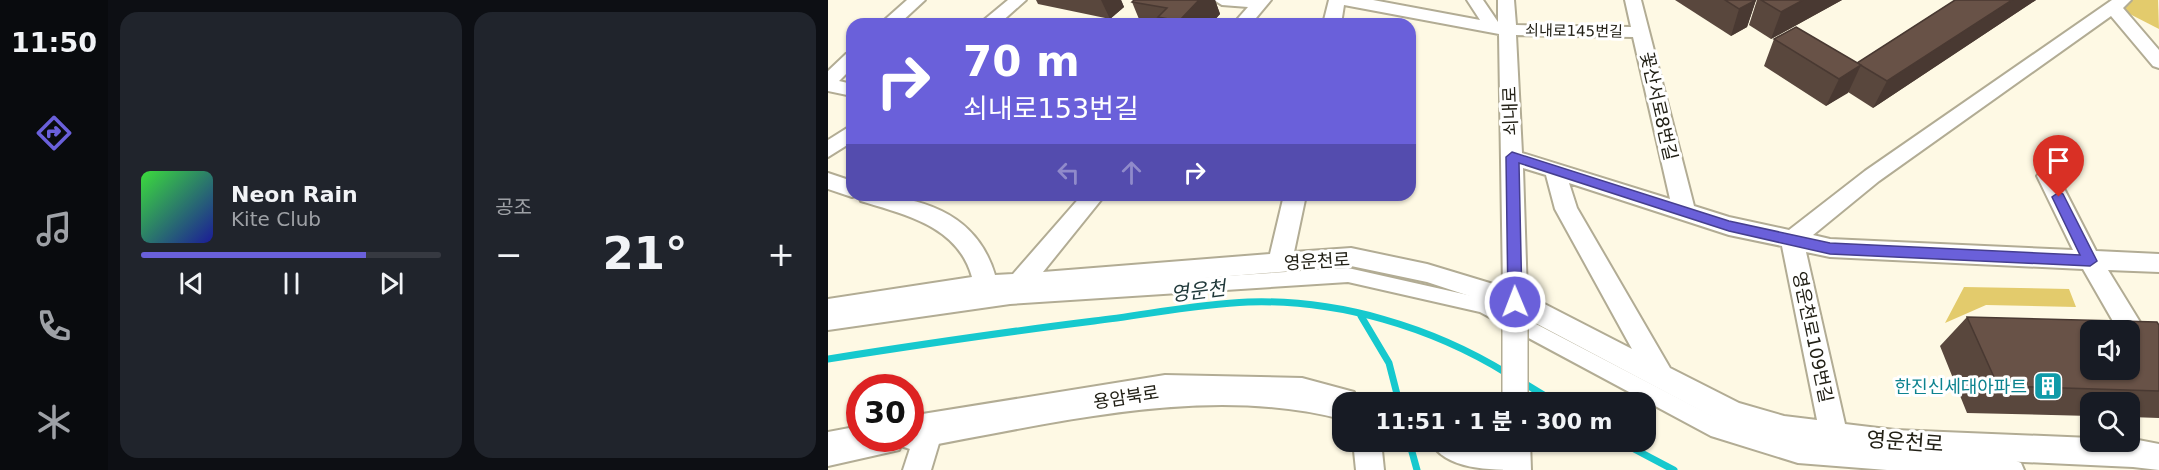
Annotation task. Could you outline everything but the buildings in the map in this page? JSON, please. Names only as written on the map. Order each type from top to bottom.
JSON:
[{"type":"street","points":[[896,18],[917,0]]},
{"type":"street","points":[[1222,0],[1262,2]]},
{"type":"street","points":[[1333,18],[1337,0]]},
{"type":"street","name":"쇠내로145번길","points":[[1347,0],[1500,28],[1642,32]]},
{"type":"street","points":[[1475,0],[1500,28]]},
{"type":"street","name":"쇠내로","points":[[1506,0],[1500,28],[1512,157],[1515,392]]},
{"type":"street","name":"꽃산서로8번길","points":[[1633,0],[1684,212]]},
{"type":"street","points":[[994,18],[1010,1]]},
{"type":"street","points":[[1247,18],[1262,2]]},
{"type":"street","points":[[1792,240],[1872,176],[2118,3],[2158,60]]},
{"type":"street","points":[[846,64],[828,83],[846,88]]},
{"type":"street","points":[[828,150],[846,136]]},
{"type":"street","points":[[1512,157],[1729,226],[1830,248],[2159,263]]},
{"type":"street","points":[[1555,171],[1566,209],[1661,377]]},
{"type":"street","points":[[2048,176],[2090,261],[2159,376]]},
{"type":"street","points":[[828,181],[846,187]]},
{"type":"street","points":[[886,201],[936,218],[962,233],[982,264],[986,286]]},
{"type":"street","points":[[1019,284],[1089,201]]},
{"type":"street","points":[[1280,263],[1294,201]]},
{"type":"street","name":"영운천로109번길","points":[[1792,240],[1834,435]]},
{"type":"street","name":"영운천로","points":[[828,309],[986,286],[1351,257],[1427,273],[1515,309],[1661,377],[1734,414],[1784,429],[1895,443],[2133,453],[2159,458]]},
{"type":"street","points":[[828,322],[1010,297],[1348,275],[1484,305],[1718,429],[1786,450],[1798,453],[2013,470]]},
{"type":"street","name":"용암북로","points":[[924,430],[1165,390],[1302,393],[1332,400]]},
{"type":"street","points":[[828,449],[846,446]]},
{"type":"street","points":[[917,470],[918,452]]},
{"type":"street","points":[[1368,452],[1370,470]]},
{"type":"street","points":[[1469,452],[1504,470]]},
{"type":"street","points":[[1516,452],[1517,470]]},
{"type":"shaded area","points":[[2126,0],[2158,0],[2159,29],[2116,7]]},
{"type":"shaded area","points":[[1964,287],[2069,289],[2076,307],[1986,305],[1945,323]]},
{"type":"waterway","name":"영운천","points":[[828,359],[1190,307],[1229,303],[1282,302],[1316,305],[1383,319],[1448,342],[1508,374]]},
{"type":"waterway","points":[[1361,316],[1389,363],[1396,392]]},
{"type":"waterway","name":"영운천","points":[[1522,382],[1538,392]]},
{"type":"waterway","points":[[1412,452],[1417,470]]},
{"type":"waterway","name":"영운천","points":[[1640,452],[1674,470]]},
{"type":"place","name":"한진신세대아파트","points":[[2048,386]]},
{"type":"route","points":[[1515,302],[1512,157],[1729,226],[1830,248],[2090,261],[2059,197]]}]
